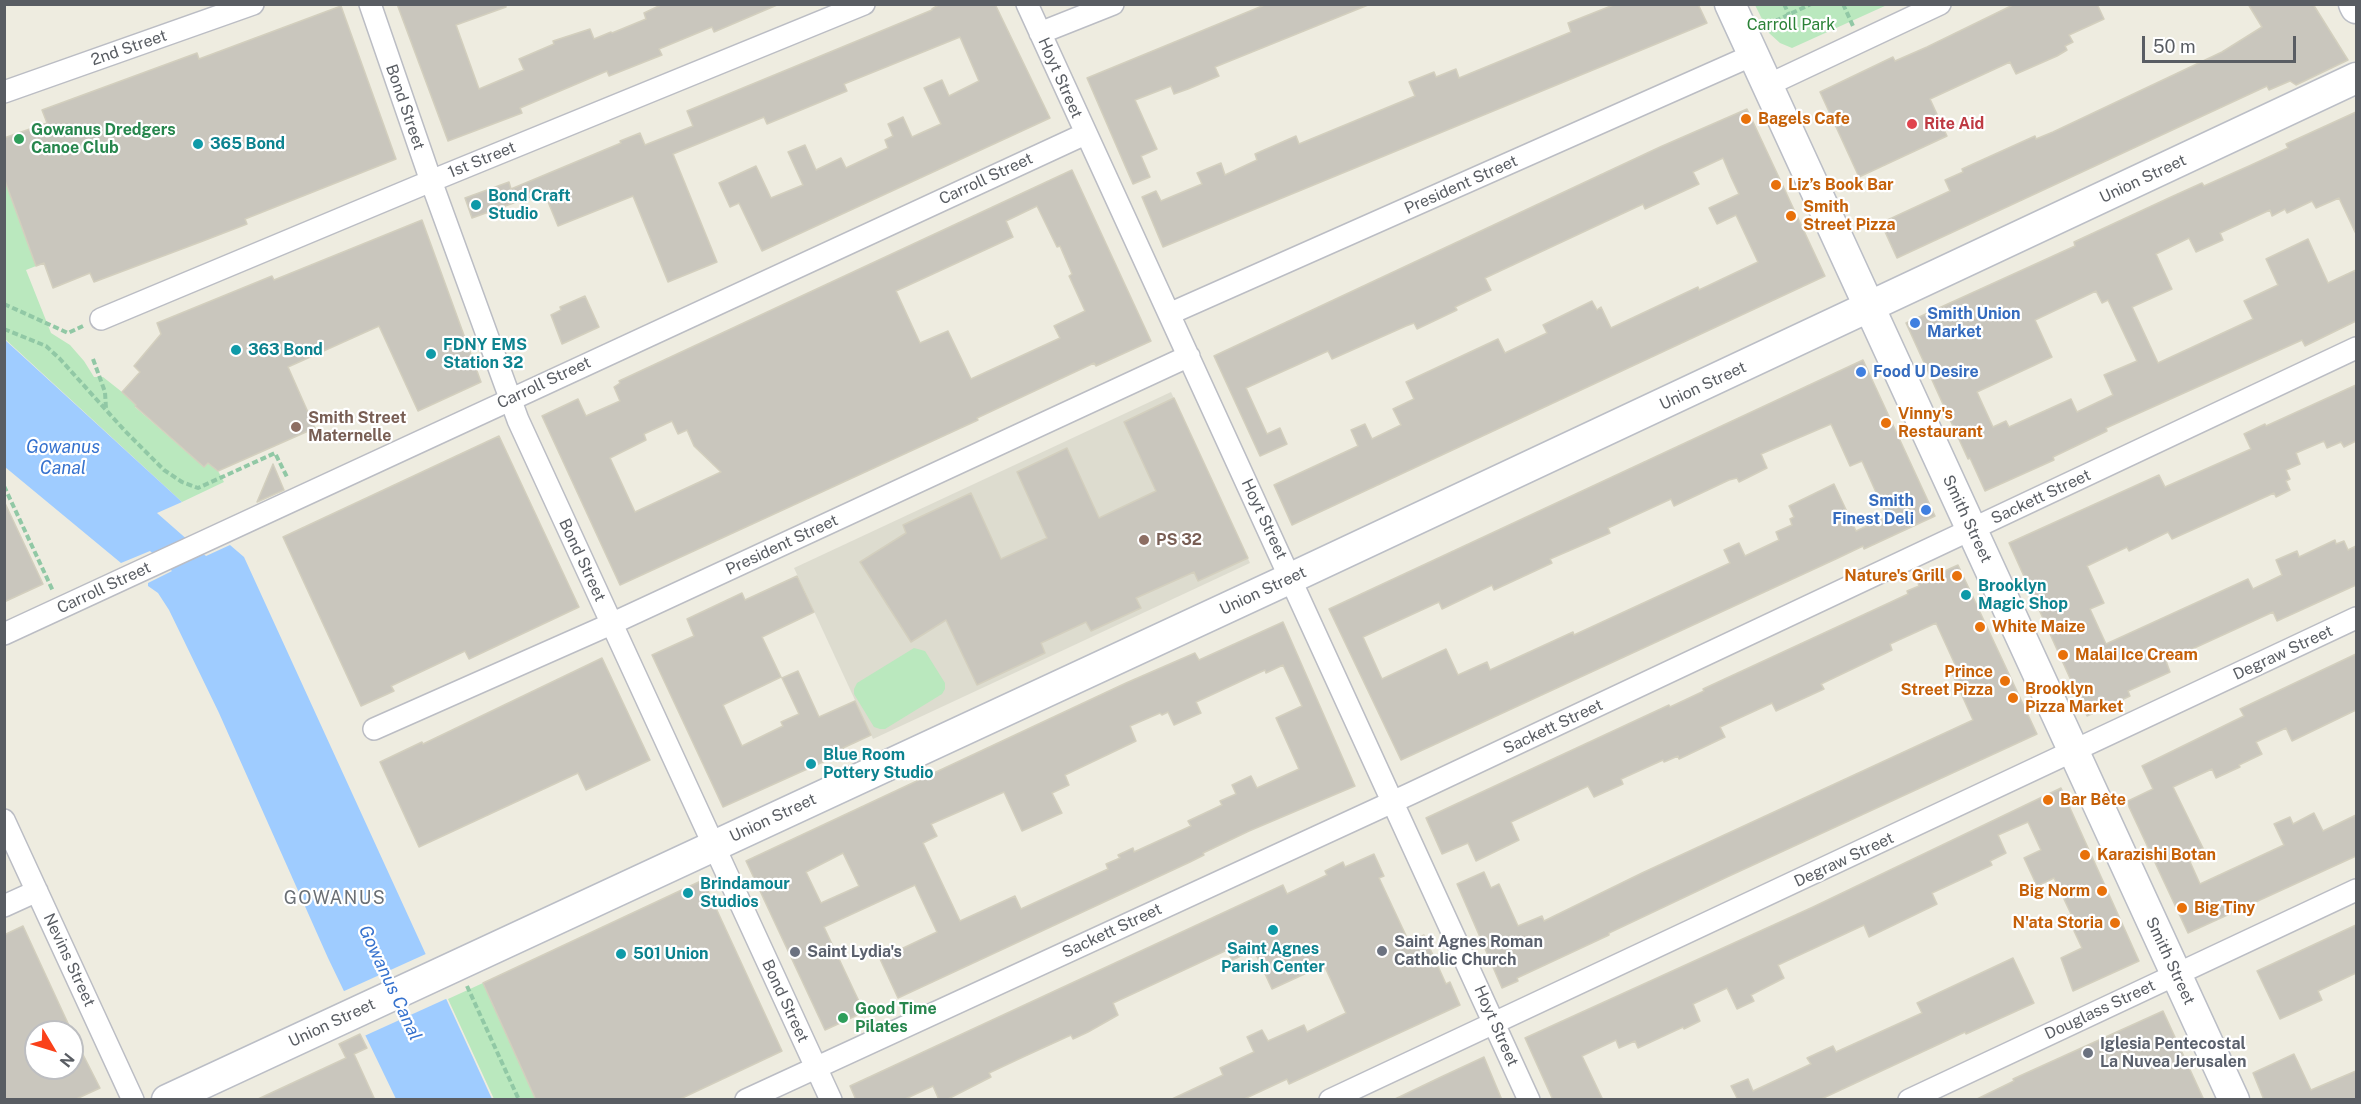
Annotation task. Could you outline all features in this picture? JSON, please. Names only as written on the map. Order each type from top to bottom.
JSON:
[{"type":"street","name":"2nd Street","points":[[4,92],[253,4]]},
{"type":"street","name":"Bond Street","points":[[370,4],[431,181],[518,420],[831,1100]]},
{"type":"street","name":"1st Street","points":[[101,319],[864,4]]},
{"type":"street","name":"Hoyt Street","points":[[1027,4],[1529,1100]]},
{"type":"street","points":[[1040,33],[1113,4]]},
{"type":"street","name":"Smith Street","points":[[1730,4],[2234,1100]]},
{"type":"street","points":[[1768,86],[1940,4]]},
{"type":"street","name":"President Street","points":[[1169,314],[1753,55]]},
{"type":"street","name":"Union Street","points":[[167,1100],[352,1014],[454,979],[714,845],[1870,308],[2356,78]]},
{"type":"street","name":"Carroll Street","points":[[4,634],[1085,134]]},
{"type":"street","name":"Sackett Street","points":[[746,1100],[1394,801],[2356,348]]},
{"type":"street","name":"President Street","points":[[374,729],[611,624],[1189,356]]},
{"type":"street","name":"Degraw Street","points":[[1330,1100],[2356,618]]},
{"type":"street","name":"Nevins Street","points":[[4,820],[133,1100]]},
{"type":"street","name":"Douglass Street","points":[[1909,1100],[2356,890]]},
{"type":"street","points":[[4,906],[37,891]]},
{"type":"path","points":[[1784,4],[1789,15]]},
{"type":"path","points":[[1767,26],[1811,4]]},
{"type":"path","points":[[1843,4],[1853,27]]},
{"type":"path","points":[[4,304],[68,333]]},
{"type":"path","points":[[4,329],[46,346],[164,470],[182,482],[198,488],[275,453],[288,479]]},
{"type":"path","points":[[93,360],[105,392],[105,410]]},
{"type":"path","points":[[4,486],[54,592]]},
{"type":"path","points":[[454,979],[519,1100]]},
{"type":"shaded area","name":"PS 32","points":[[1171,392],[1250,563],[873,739],[794,568]]},
{"type":"green space","name":"Carroll Park","points":[[1755,5],[1887,5],[1792,48],[1780,43],[1769,33]]},
{"type":"green space","points":[[4,178],[36,266],[26,270],[51,333],[70,345],[94,377],[103,377],[122,392],[136,405],[135,407],[204,467],[208,463],[218,471],[224,482],[182,502],[5,339]]},
{"type":"green space","points":[[914,648],[925,651],[945,683],[945,689],[942,694],[885,729],[874,727],[854,694],[857,683]]},
{"type":"green space","points":[[483,983],[536,1099],[494,1099],[448,999]]},
{"type":"water","name":"Gowanus Canal","points":[[4,339],[182,502],[157,513],[206,556],[230,545],[244,557],[492,1099],[396,1099],[328,958],[219,713],[169,610],[158,593],[148,586],[148,583],[172,571],[150,551],[121,563],[5,467]]},
{"type":"pier","points":[[428,953],[448,998],[362,1037],[342,992]]},
{"type":"building","points":[[397,4],[506,4],[506,7],[456,25],[479,89],[524,70],[519,59],[554,44],[553,41],[590,29],[594,39],[612,33],[646,19],[644,13],[663,4],[777,5],[714,32],[712,27],[659,49],[662,55],[609,76],[607,71],[520,108],[522,113],[448,141]]},
{"type":"building","points":[[940,4],[995,4],[1050,118],[762,251],[739,203],[730,207],[719,183],[756,166],[771,198],[803,185],[788,152],[805,145],[816,170],[841,158],[846,168],[888,148],[885,140],[893,136],[888,124],[903,117],[912,137],[941,124],[924,88],[942,80],[949,96],[979,81],[960,37],[844,84],[847,91],[767,124],[764,117],[673,154],[717,262],[668,282],[633,196],[558,226],[544,192],[472,218],[465,198],[509,182],[511,189],[640,133],[645,145],[693,126],[687,111],[932,10]]},
{"type":"building","points":[[1267,4],[1368,5],[1215,67],[1219,76],[1188,89],[1174,94],[1171,86],[1135,100],[1157,149],[1141,156],[1150,177],[1133,184],[1087,78]]},
{"type":"building","points":[[1616,4],[1698,4],[1707,23],[1163,247],[1142,197],[1156,191],[1161,201],[1202,184],[1197,173],[1221,163],[1225,175],[1257,160],[1255,154],[1296,136],[1299,144],[1415,96],[1409,82],[1434,72],[1436,77],[1456,69],[1459,78],[1571,32],[1568,23]]},
{"type":"building","points":[[2015,4],[2097,4],[2104,19],[2069,35],[2073,42],[2065,46],[2067,50],[2057,56],[2016,74],[2010,62],[1930,99],[1947,136],[1859,177],[1820,92],[1893,57],[1895,61],[1927,47]]},
{"type":"building","points":[[2248,4],[2313,4],[2348,60],[2296,85],[2290,81],[2269,90],[2267,86],[1897,258],[1881,223],[1950,191],[1945,180],[1963,172],[1962,169],[2035,136],[2036,139],[2053,132],[2222,52],[2262,27]]},
{"type":"building","name":"365 Bond","points":[[341,6],[396,159],[245,219],[247,224],[94,282],[90,273],[53,288],[44,263],[36,266],[4,178],[4,138],[47,123],[42,110],[197,53],[199,59]]},
{"type":"building","points":[[1747,109],[1825,276],[1292,525],[1274,485],[1358,446],[1351,430],[1365,424],[1372,439],[1401,425],[1393,409],[1414,399],[1406,382],[1498,339],[1505,353],[1547,333],[1543,325],[1592,301],[1597,310],[1601,307],[1611,328],[1758,262],[1736,215],[1717,224],[1709,208],[1739,194],[1723,158],[1693,172],[1699,184],[1645,209],[1643,204],[1485,278],[1491,290],[1455,307],[1457,310],[1417,329],[1414,323],[1406,326],[1332,359],[1328,351],[1246,388],[1267,434],[1280,428],[1287,444],[1260,456],[1214,356],[1660,147]]},
{"type":"building","points":[[2356,112],[2356,234],[2339,198],[2316,208],[2312,201],[2287,213],[2285,209],[2272,216],[2270,210],[2220,233],[2223,240],[2196,252],[2189,238],[2156,254],[2172,289],[2132,307],[2158,363],[2253,319],[2244,301],[2278,285],[2266,259],[2308,239],[2328,283],[2356,270],[2356,321],[2305,346],[2302,340],[2106,428],[2107,431],[2053,457],[2054,460],[1985,491],[1906,323],[2075,246],[2074,242],[2171,197],[2202,183],[2204,186],[2288,148],[2286,144]],"holes":[[[2096,291],[2102,303],[2108,300],[2137,361],[2104,375],[2113,395],[2077,412],[2071,399],[2009,427],[2006,421],[1993,427],[1977,392],[2052,357],[2035,320]]]},
{"type":"building","points":[[1072,170],[1151,341],[1096,366],[1094,363],[977,418],[978,420],[620,585],[542,416],[578,399],[586,416],[620,401],[614,387],[620,383],[619,381]],"holes":[[[1037,206],[1057,247],[1060,246],[1072,274],[1069,276],[1085,311],[1054,326],[1060,338],[971,379],[948,331],[920,343],[896,291],[1013,237],[1006,221]],[[672,421],[678,434],[687,430],[694,446],[721,472],[635,512],[610,458],[646,440],[644,434]]]},
{"type":"building","name":"363 Bond","points":[[422,220],[481,382],[418,411],[379,326],[288,367],[315,428],[218,471],[208,463],[204,467],[122,392],[140,372],[134,366],[161,334],[157,323],[272,276],[274,280]]},
{"type":"building","points":[[585,296],[599,327],[562,344],[551,315],[561,310],[560,307]]},
{"type":"building","points":[[1863,360],[1935,516],[1864,549],[1863,546],[1401,760],[1329,609]],"holes":[[[1831,424],[1850,466],[1862,461],[1887,517],[1856,531],[1834,484],[1789,506],[1794,517],[1790,519],[1792,525],[1776,532],[1779,540],[1745,556],[1739,543],[1724,550],[1730,563],[1574,635],[1573,632],[1490,670],[1487,662],[1458,675],[1446,649],[1382,679],[1363,637],[1439,602],[1442,609],[1492,585],[1494,590],[1552,563],[1550,559],[1610,533],[1608,528],[1671,499],[1674,506],[1729,480],[1737,478],[1739,482],[1767,468],[1761,454]]]},
{"type":"building","points":[[2356,385],[2356,441],[2344,447],[2341,442],[2327,448],[2324,441],[2296,453],[2300,464],[2286,470],[2290,479],[2286,481],[2290,490],[2276,497],[2274,493],[2172,539],[2168,532],[2129,551],[2127,547],[2087,566],[2104,603],[2090,609],[2106,644],[2248,579],[2253,589],[2282,575],[2276,560],[2297,551],[2299,557],[2335,540],[2336,544],[2344,541],[2348,550],[2356,546],[2356,585],[2277,621],[2273,612],[2166,661],[2170,672],[2128,691],[2130,696],[2087,716],[2009,543],[2159,475],[2165,487],[2251,449],[2244,434]]},
{"type":"building","name":"PS 32","points":[[1174,398],[1248,558],[1198,581],[1194,572],[1136,598],[1141,608],[1091,631],[1086,622],[1041,643],[1045,653],[977,685],[946,620],[911,642],[860,562],[906,533],[903,525],[971,493],[1001,559],[1047,538],[1017,472],[1067,448],[1099,518],[1156,491],[1124,422]]},
{"type":"building","points":[[499,436],[579,607],[469,659],[465,651],[391,686],[394,691],[361,706],[283,537]]},
{"type":"building","points":[[273,464],[284,490],[257,502]]},
{"type":"building","points":[[4,501],[43,584],[4,602]]},
{"type":"building","points":[[1958,565],[2037,734],[1609,933],[1517,978],[1518,981],[1502,988],[1457,884],[1484,872],[1491,888],[1499,884],[1518,926],[1542,916],[1544,921],[1642,873],[1973,720],[1952,673],[1958,671],[1936,623],[1890,644],[1892,650],[1821,684],[1824,689],[1776,711],[1772,703],[1720,727],[1725,737],[1679,759],[1678,756],[1664,762],[1663,760],[1621,779],[1623,784],[1594,797],[1588,786],[1511,822],[1519,840],[1476,861],[1468,843],[1442,854],[1426,818],[1669,705],[1670,707],[1704,691],[1703,689],[1908,594],[1907,591],[1919,586],[1918,583]]},
{"type":"building","points":[[797,576],[814,612],[762,637],[781,677],[723,705],[742,746],[783,726],[781,722],[799,714],[782,678],[798,671],[819,717],[855,701],[871,735],[843,748],[845,752],[723,807],[652,655],[694,636],[687,619],[742,593],[745,600]]},
{"type":"building","points":[[1283,622],[1355,786],[1249,831],[1203,853],[1204,855],[1190,862],[898,998],[880,959],[937,932],[915,885],[824,927],[864,1012],[825,1030],[746,861],[1126,683],[1195,653],[1199,660]],"holes":[[[1283,665],[1302,706],[1276,718],[1299,769],[1257,788],[1251,776],[1232,785],[1236,794],[1220,801],[1222,805],[1188,821],[1191,826],[1134,852],[1133,848],[1118,855],[1120,858],[1106,864],[1108,869],[1021,909],[1015,896],[960,921],[923,843],[937,836],[931,824],[1004,792],[1022,831],[1062,813],[1052,793],[1069,785],[1065,775],[1136,741],[1130,726],[1160,713],[1162,715],[1168,712],[1174,725],[1201,713],[1196,702],[1265,670],[1266,673]],[[843,853],[859,886],[821,903],[806,872]]]},
{"type":"building","points":[[2356,654],[2356,710],[2292,741],[2286,728],[2256,742],[2262,754],[2239,765],[2240,767],[2216,778],[2212,769],[2173,787],[2203,848],[2187,855],[2200,884],[2284,845],[2274,824],[2290,817],[2293,824],[2314,813],[2323,831],[2356,815],[2356,856],[2188,933],[2129,807],[2128,801],[2153,789],[2142,766],[2244,716],[2240,709]]},
{"type":"building","points":[[602,658],[650,760],[586,790],[578,773],[419,847],[380,762],[422,742],[423,744]]},
{"type":"building","points":[[2061,788],[2139,961],[2073,991],[2061,958],[2082,948],[2067,916],[2071,914],[2054,878],[2037,886],[2024,858],[2041,850],[2028,822],[1998,835],[2006,853],[1990,861],[1992,865],[1932,893],[1937,904],[1869,937],[1864,925],[1778,965],[1784,978],[1751,995],[1754,1001],[1737,1009],[1727,988],[1693,1004],[1700,1021],[1684,1029],[1683,1027],[1638,1048],[1635,1041],[1619,1048],[1616,1040],[1582,1056],[1603,1100],[1553,1100],[1525,1038],[1813,907]]},
{"type":"building","points":[[1374,854],[1384,876],[1379,878],[1409,942],[1424,935],[1446,984],[1450,982],[1460,1005],[1289,1084],[1287,1079],[1242,1100],[1170,1100],[1223,1075],[1220,1068],[1254,1052],[1247,1037],[1262,1030],[1268,1041],[1304,1025],[1307,1032],[1346,1013],[1324,965],[1272,989],[1254,950],[1232,960],[1227,950],[1113,1003],[1118,1015],[1073,1039],[1071,1035],[989,1073],[991,1077],[946,1100],[939,1100],[933,1086],[903,1100],[856,1100],[850,1086],[1283,885],[1287,894],[1327,875],[1325,871],[1343,862],[1345,867]]},
{"type":"building","points":[[703,880],[782,1051],[678,1100],[536,1100],[483,983]]},
{"type":"building","points":[[2356,925],[2356,973],[2318,991],[2322,1000],[2280,1019],[2257,971]]},
{"type":"building","points":[[23,926],[66,1020],[24,1020],[24,1080],[84,1080],[84,1057],[100,1088],[74,1100],[4,1100],[4,935]]},
{"type":"building","points":[[2013,958],[2034,1003],[1966,1034],[1965,1032],[1819,1100],[1734,1100],[1737,1098],[1731,1086],[1748,1079],[1753,1091],[1811,1064],[1807,1058],[1833,1046],[1836,1052],[1922,1013],[1917,1003]]},
{"type":"building","points":[[2163,1011],[2204,1100],[1975,1100],[2014,1081],[2013,1079]]},
{"type":"building","points":[[360,1034],[367,1048],[354,1054],[375,1100],[256,1100],[346,1058],[339,1044]]},
{"type":"building","points":[[2294,1054],[2311,1090],[2356,1071],[2356,1100],[2264,1100],[2253,1073]]},
{"type":"building","points":[[1484,1057],[1502,1100],[1393,1100],[1441,1077]]},
{"type":"place","name":"Bagels Cafe","points":[[1746,119]]},
{"type":"place","name":"Rite Aid","points":[[1912,124]]},
{"type":"place","name":"Gowanus Dredgers Canoe Club","points":[[19,139]]},
{"type":"place","name":"365 Bond","points":[[198,144]]},
{"type":"place","name":"Liz’s Book Bar","points":[[1776,185]]},
{"type":"place","name":"Bond Craft Studio","points":[[476,205]]},
{"type":"place","name":"Smith Street Pizza","points":[[1791,216]]},
{"type":"place","name":"Smith Union Market","points":[[1915,323]]},
{"type":"place","name":"363 Bond","points":[[236,350]]},
{"type":"place","name":"FDNY EMS Station 32","points":[[431,354]]},
{"type":"place","name":"Food U Desire","points":[[1861,372]]},
{"type":"place","name":"Vinny's Restaurant","points":[[1886,423]]},
{"type":"place","name":"Smith Street Maternelle","points":[[296,427]]},
{"type":"place","name":"Smith Finest Deli","points":[[1926,510]]},
{"type":"place","name":"PS 32","points":[[1144,540]]},
{"type":"place","name":"Nature's Grill","points":[[1957,576]]},
{"type":"place","name":"Brooklyn Magic Shop","points":[[1966,595]]},
{"type":"place","name":"White Maize","points":[[1980,627]]},
{"type":"place","name":"Malai Ice Cream","points":[[2063,655]]},
{"type":"place","name":"Prince Street Pizza","points":[[2005,681]]},
{"type":"place","name":"Brooklyn Pizza Market","points":[[2013,698]]},
{"type":"place","name":"Blue Room Pottery Studio","points":[[811,764]]},
{"type":"place","name":"Bar Bête","points":[[2048,800]]},
{"type":"place","name":"Karazishi Botan","points":[[2085,855]]},
{"type":"place","name":"Big Norm","points":[[2102,891]]},
{"type":"place","name":"Brindamour Studios","points":[[688,893]]},
{"type":"place","name":"Big Tiny","points":[[2182,908]]},
{"type":"place","name":"N'ata Storia","points":[[2115,923]]},
{"type":"place","name":"Saint Agnes Parish Center","points":[[1273,930]]},
{"type":"place","name":"Saint Agnes Roman Catholic Church","points":[[1382,951]]},
{"type":"place","name":"Saint Lydia's","points":[[795,952]]},
{"type":"place","name":"501 Union","points":[[621,954]]},
{"type":"place","name":"Good Time Pilates","points":[[843,1018]]},
{"type":"place","name":"Iglesia Pentecostal La Nuvea Jerusalen","points":[[2088,1053]]},
{"type":"district","name":"GOWANUS","points":[[335,898]]}]
